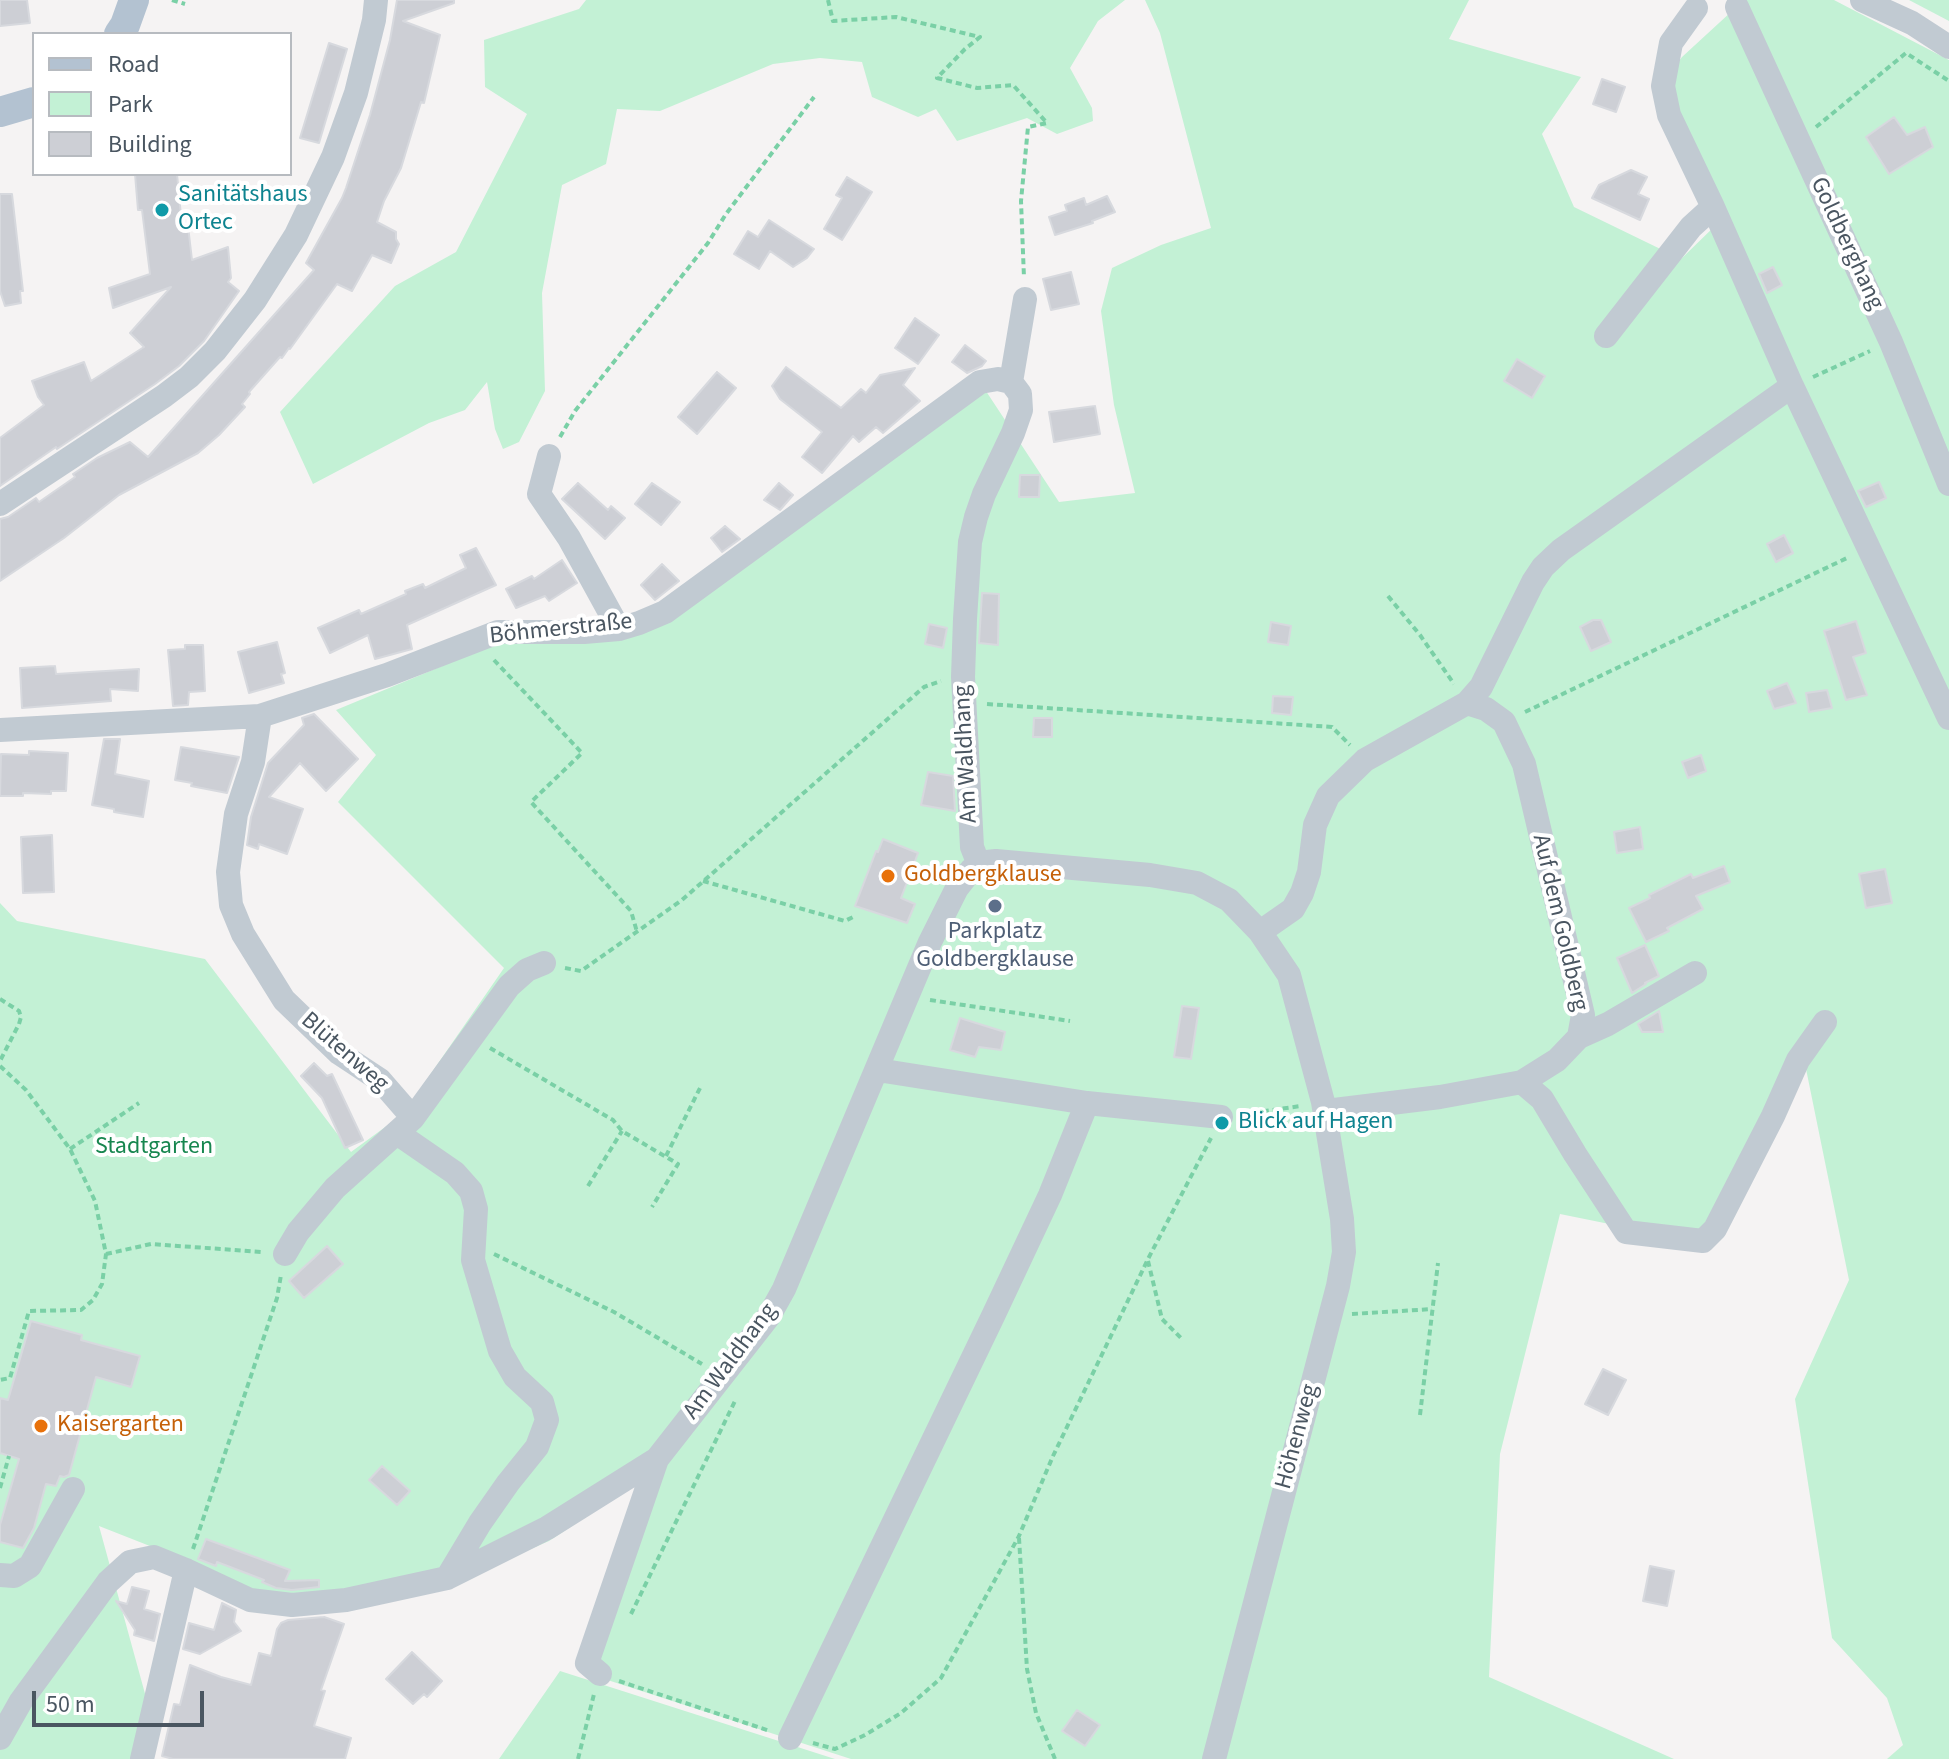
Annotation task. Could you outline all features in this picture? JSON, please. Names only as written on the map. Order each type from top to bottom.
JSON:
[{"type":"main road","points":[[120,32],[134,0]]},
{"type":"main road","points":[[0,112],[32,103]]},
{"type":"street","points":[[0,504],[189,377],[215,351],[255,300],[296,235],[333,157],[356,93],[376,0]]},
{"type":"street","points":[[1862,0],[1912,23],[1949,47]]},
{"type":"street","name":"Goldberghang","points":[[1737,7],[1891,342],[1949,484]]},
{"type":"street","points":[[1696,8],[1671,43],[1663,86],[1669,115],[1792,386],[1949,718]]},
{"type":"street","points":[[1606,336],[1691,227],[1713,207]]},
{"type":"street","points":[[1011,382],[1025,299]]},
{"type":"street","name":"Böhmerstraße","points":[[0,730],[260,716],[387,675],[498,632],[584,632],[619,629],[639,623],[665,612],[980,382],[998,379],[1011,382]]},
{"type":"street","name":"Am Waldhang","points":[[0,1738],[21,1701],[108,1582],[130,1562],[154,1557],[250,1600],[292,1605],[346,1600],[447,1578],[547,1528],[657,1459],[730,1383],[784,1289],[930,942],[957,888],[966,875],[979,865],[972,847],[964,703],[966,603],[973,530],[984,494],[1021,410],[1020,394],[1011,382]]},
{"type":"street","points":[[1260,932],[1293,909],[1302,893],[1309,872],[1315,825],[1328,796],[1365,760],[1467,703],[1481,687],[1543,567],[1561,550],[1792,386]]},
{"type":"street","points":[[549,456],[539,494],[569,538],[619,629]]},
{"type":"street","points":[[1467,703],[1486,709],[1504,722]]},
{"type":"street","name":"Blütenweg","points":[[260,716],[253,762],[236,814],[228,872],[231,905],[243,934],[284,1000],[339,1053],[380,1080],[405,1125],[471,1191],[476,1209],[473,1260],[500,1351],[515,1377],[542,1402],[547,1420],[537,1447],[480,1523],[447,1578]]},
{"type":"street","name":"Auf dem Goldberg","points":[[1324,1107],[1440,1097],[1522,1082],[1557,1060],[1579,1037],[1583,1015],[1524,764],[1504,722]]},
{"type":"street","points":[[979,865],[996,861],[1150,875],[1197,883],[1229,900],[1260,932],[1289,975],[1324,1107]]},
{"type":"street","points":[[285,1254],[298,1232],[335,1188],[405,1125],[509,986],[527,970],[544,963]]},
{"type":"street","points":[[1579,1037],[1608,1024],[1695,973]]},
{"type":"street","points":[[1522,1082],[1542,1099],[1626,1232],[1703,1241],[1715,1229],[1798,1060],[1825,1022]]},
{"type":"street","points":[[877,1068],[1087,1103],[1221,1117]]},
{"type":"street","points":[[790,1738],[1050,1195],[1087,1103]]},
{"type":"street","name":"Höhenweg","points":[[1214,1759],[1344,1252],[1342,1219],[1324,1107]]},
{"type":"street","points":[[600,1674],[587,1663],[657,1459]]},
{"type":"street","points":[[0,1575],[14,1576],[30,1566],[73,1489]]},
{"type":"street","points":[[142,1759],[186,1570]]},
{"type":"path","points":[[172,0],[185,4]]},
{"type":"path","points":[[828,0],[833,21],[896,17],[980,37],[937,78],[977,88],[1013,85],[1047,123],[1028,127],[1021,201],[1025,299]]},
{"type":"path","points":[[1798,141],[1906,53],[1949,81]]},
{"type":"path","points":[[549,456],[575,411],[708,243],[726,214],[814,97]]},
{"type":"path","points":[[1792,386],[1891,342]]},
{"type":"path","points":[[1504,722],[1869,548]]},
{"type":"path","points":[[1388,596],[1420,635],[1467,703]]},
{"type":"path","points":[[478,640],[582,753],[531,802],[631,911],[637,932]]},
{"type":"path","points":[[544,963],[581,971],[682,900],[924,687],[963,677]]},
{"type":"path","points":[[964,703],[1332,727],[1365,760]]},
{"type":"path","points":[[703,881],[845,921],[853,917]]},
{"type":"path","points":[[907,997],[1070,1021]]},
{"type":"path","points":[[0,999],[19,1011],[21,1017],[0,1064],[26,1090],[70,1149],[95,1201],[106,1254],[102,1284],[93,1300],[81,1310],[29,1311],[10,1378],[0,1380]]},
{"type":"path","points":[[471,1037],[613,1120],[622,1131],[678,1164],[652,1207]]},
{"type":"path","points":[[666,1156],[700,1088]]},
{"type":"path","points":[[70,1149],[139,1103]]},
{"type":"path","points":[[1055,1759],[1036,1713],[1027,1669],[1019,1536],[1053,1456],[1221,1117],[1324,1107]]},
{"type":"path","points":[[588,1186],[622,1131]]},
{"type":"path","points":[[106,1254],[151,1244],[285,1254],[277,1298],[186,1570]]},
{"type":"path","points":[[494,1254],[614,1312],[730,1383],[626,1622]]},
{"type":"path","points":[[1148,1259],[1162,1319],[1182,1339]]},
{"type":"path","points":[[1420,1415],[1438,1263]]},
{"type":"path","points":[[1330,1315],[1432,1309]]},
{"type":"path","points":[[0,1488],[9,1456]]},
{"type":"path","points":[[578,1759],[600,1674]]},
{"type":"green space","points":[[586,0],[1125,0],[1098,21],[1070,68],[1092,108],[1093,121],[1057,134],[1027,118],[957,141],[936,109],[918,117],[872,97],[862,62],[820,58],[773,64],[660,111],[617,109],[606,164],[562,185],[542,293],[545,391],[519,442],[503,449],[495,429],[487,382],[465,410],[429,423],[313,484],[280,412],[395,286],[456,252],[527,114],[485,87],[484,40],[579,9]]},
{"type":"green space","name":"Stadtgarten","points":[[1145,0],[1469,0],[1449,39],[1581,77],[1542,134],[1574,207],[1681,259],[1717,224],[1660,87],[1682,57],[1744,0],[1834,0],[1949,60],[1949,1759],[1887,1759],[1903,1745],[1887,1698],[1832,1638],[1795,1399],[1849,1280],[1805,1064],[1708,1244],[1560,1214],[1500,1454],[1489,1677],[1674,1759],[851,1759],[589,1674],[663,1466],[549,1541],[460,1580],[347,1600],[253,1591],[99,1526],[147,1701],[132,1759],[0,1759],[0,903],[17,921],[205,959],[351,1152],[403,1114],[504,968],[338,802],[376,755],[336,710],[505,640],[638,630],[980,382],[1059,502],[1135,493],[1114,405],[1101,311],[1112,268],[1161,245],[1211,228],[1160,33]]},
{"type":"green space","points":[[1909,0],[1949,0],[1949,21]]},
{"type":"green space","points":[[560,1671],[835,1759],[499,1759]]},
{"type":"building","points":[[0,0],[27,0],[30,23],[0,26]]},
{"type":"building","points":[[397,0],[454,0],[454,3],[403,21],[440,35],[424,103],[421,102],[401,168],[377,222],[396,232],[399,244],[391,263],[372,255],[352,291],[337,284],[290,349],[249,392],[242,404],[245,407],[198,453],[119,495],[64,538],[0,581],[0,519],[36,498],[39,502],[97,458],[130,442],[148,457],[314,270],[306,263],[346,188],[370,115]]},
{"type":"building","points":[[329,43],[347,49],[319,143],[300,138]]},
{"type":"building","points":[[1602,79],[1625,87],[1616,112],[1593,104]]},
{"type":"building","points":[[1894,117],[1907,135],[1925,127],[1933,147],[1889,174],[1866,137]]},
{"type":"building","points":[[1631,170],[1647,177],[1638,194],[1649,199],[1640,220],[1592,198],[1599,185]]},
{"type":"building","points":[[135,176],[177,176],[182,226],[188,226],[192,260],[228,247],[231,278],[228,282],[239,291],[204,341],[179,366],[0,486],[0,438],[44,405],[32,381],[84,362],[91,381],[144,347],[130,333],[171,287],[113,308],[109,288],[150,274],[142,210],[138,210]]},
{"type":"building","points":[[847,177],[872,192],[842,240],[824,229],[842,198],[836,195]]},
{"type":"building","points":[[0,194],[12,194],[23,291],[20,291],[21,303],[5,306],[0,291]]},
{"type":"building","points":[[1107,196],[1115,212],[1055,235],[1049,217],[1067,211],[1065,205],[1084,198],[1086,205]]},
{"type":"building","points":[[769,220],[814,249],[807,258],[793,267],[770,251],[759,269],[734,254],[748,231],[758,237]]},
{"type":"building","points":[[1773,267],[1782,285],[1767,293],[1759,274]]},
{"type":"building","points":[[1071,272],[1079,304],[1051,310],[1043,279]]},
{"type":"building","points":[[915,318],[939,335],[918,364],[895,348]]},
{"type":"building","points":[[965,345],[986,361],[967,373],[952,362]]},
{"type":"building","points":[[1517,359],[1545,376],[1532,398],[1504,381]]},
{"type":"building","points":[[786,367],[841,408],[861,389],[866,393],[880,375],[915,368],[903,385],[920,401],[883,433],[876,427],[859,442],[853,436],[822,473],[802,457],[822,432],[780,399],[772,386]]},
{"type":"building","points":[[717,372],[736,388],[697,434],[678,417]]},
{"type":"building","points":[[1095,406],[1100,434],[1054,442],[1049,412]]},
{"type":"building","points":[[1020,475],[1040,475],[1039,497],[1019,497]]},
{"type":"building","points":[[1879,482],[1886,498],[1866,507],[1858,491]]},
{"type":"building","points":[[578,483],[608,510],[611,506],[625,518],[605,539],[562,499]]},
{"type":"building","points":[[652,483],[680,502],[661,525],[635,504]]},
{"type":"building","points":[[779,483],[793,495],[780,510],[764,500]]},
{"type":"building","points":[[725,526],[740,539],[722,552],[711,538]]},
{"type":"building","points":[[1784,535],[1793,553],[1776,562],[1767,544]]},
{"type":"building","points":[[476,548],[496,585],[407,625],[412,649],[375,659],[368,635],[330,653],[318,628],[359,610],[361,614],[406,594],[405,591],[423,584],[425,588],[466,568],[460,555]]},
{"type":"building","points":[[562,560],[577,583],[549,601],[545,596],[516,608],[506,589],[532,576],[534,579]]},
{"type":"building","points":[[662,564],[679,581],[655,600],[641,585]]},
{"type":"building","points":[[982,593],[999,594],[998,645],[979,643]]},
{"type":"building","points":[[1593,620],[1601,620],[1611,642],[1591,651],[1580,627]]},
{"type":"building","points":[[1856,621],[1866,653],[1853,657],[1867,695],[1846,700],[1824,631]]},
{"type":"building","points":[[1271,622],[1291,626],[1288,645],[1268,642]]},
{"type":"building","points":[[929,624],[947,628],[943,648],[925,644]]},
{"type":"building","points":[[277,642],[285,673],[281,674],[284,683],[249,693],[238,652]]},
{"type":"building","points":[[185,645],[203,645],[205,691],[189,692],[188,705],[173,706],[168,650],[185,649]]},
{"type":"building","points":[[55,666],[56,674],[139,669],[138,691],[110,689],[111,701],[22,708],[20,668]]},
{"type":"building","points":[[1787,683],[1796,703],[1774,709],[1767,691]]},
{"type":"building","points":[[1827,690],[1832,708],[1809,712],[1806,693]]},
{"type":"building","points":[[1273,696],[1293,697],[1291,715],[1272,713]]},
{"type":"building","points":[[314,714],[358,759],[326,791],[300,763],[269,797],[303,809],[287,854],[259,844],[258,849],[247,845],[251,817],[268,763],[304,725],[302,718]]},
{"type":"building","points":[[1034,718],[1052,718],[1052,737],[1033,737]]},
{"type":"building","points":[[104,739],[120,739],[115,774],[149,781],[143,817],[92,805]]},
{"type":"building","points":[[181,747],[239,757],[227,793],[175,780]]},
{"type":"building","points":[[29,751],[68,753],[66,791],[0,796],[1,754],[29,755]]},
{"type":"building","points":[[1701,755],[1706,771],[1688,778],[1682,762]]},
{"type":"building","points":[[928,772],[953,776],[955,811],[921,805]]},
{"type":"building","points":[[1640,827],[1643,849],[1617,853],[1614,832]]},
{"type":"building","points":[[52,835],[54,892],[23,893],[21,837]]},
{"type":"building","name":"Goldbergklause","points":[[883,839],[918,853],[901,898],[915,904],[907,923],[855,906]]},
{"type":"building","points":[[1724,866],[1730,882],[1696,896],[1703,909],[1646,942],[1629,908],[1691,874],[1693,878]]},
{"type":"building","points":[[1885,869],[1892,903],[1866,908],[1859,874]]},
{"type":"building","points":[[1645,945],[1659,976],[1632,993],[1617,958]]},
{"type":"building","points":[[1182,1006],[1199,1008],[1191,1059],[1174,1057]]},
{"type":"building","points":[[1659,1011],[1663,1032],[1642,1032],[1638,1024]]},
{"type":"building","points":[[960,1018],[1005,1032],[1001,1050],[979,1047],[975,1057],[950,1050]]},
{"type":"building","points":[[314,1063],[327,1076],[332,1074],[363,1140],[345,1148],[322,1098],[301,1076]]},
{"type":"building","points":[[327,1246],[343,1264],[304,1298],[289,1281]]},
{"type":"building","name":"Kaisergarten","points":[[31,1321],[82,1335],[81,1340],[140,1356],[131,1387],[96,1377],[69,1475],[60,1476],[56,1486],[46,1484],[34,1528],[23,1548],[0,1542],[0,1525],[19,1459],[0,1453],[0,1398],[8,1400]]},
{"type":"building","points":[[1603,1369],[1626,1380],[1608,1415],[1585,1404]]},
{"type":"building","points":[[382,1466],[410,1491],[397,1505],[369,1480]]},
{"type":"building","points":[[206,1539],[290,1570],[285,1581],[319,1580],[319,1587],[276,1588],[262,1582],[264,1580],[217,1562],[216,1566],[198,1559]]},
{"type":"building","points":[[1650,1566],[1674,1571],[1667,1606],[1643,1601]]},
{"type":"building","points":[[132,1587],[149,1591],[144,1609],[160,1614],[154,1641],[134,1635],[135,1630],[116,1601],[127,1604]]},
{"type":"building","points":[[222,1603],[236,1610],[234,1622],[241,1631],[200,1654],[183,1649],[189,1623],[214,1630]]},
{"type":"building","points":[[324,1617],[344,1624],[321,1690],[325,1691],[314,1726],[351,1738],[345,1759],[173,1759],[162,1756],[174,1704],[180,1705],[190,1665],[251,1685],[259,1653],[271,1656],[281,1623]]},
{"type":"building","points":[[412,1652],[442,1681],[427,1697],[424,1694],[413,1704],[386,1679]]},
{"type":"building","points":[[1077,1710],[1100,1725],[1085,1746],[1062,1731]]},
{"type":"place","name":"Sanitätshaus Ortec","points":[[162,210]]},
{"type":"place","name":"Goldbergklause","points":[[888,876]]},
{"type":"place","name":"Parkplatz Goldbergklause","points":[[995,906]]},
{"type":"place","name":"Blick auf Hagen","points":[[1222,1123]]},
{"type":"place","name":"Kaisergarten","points":[[41,1426]]}]
